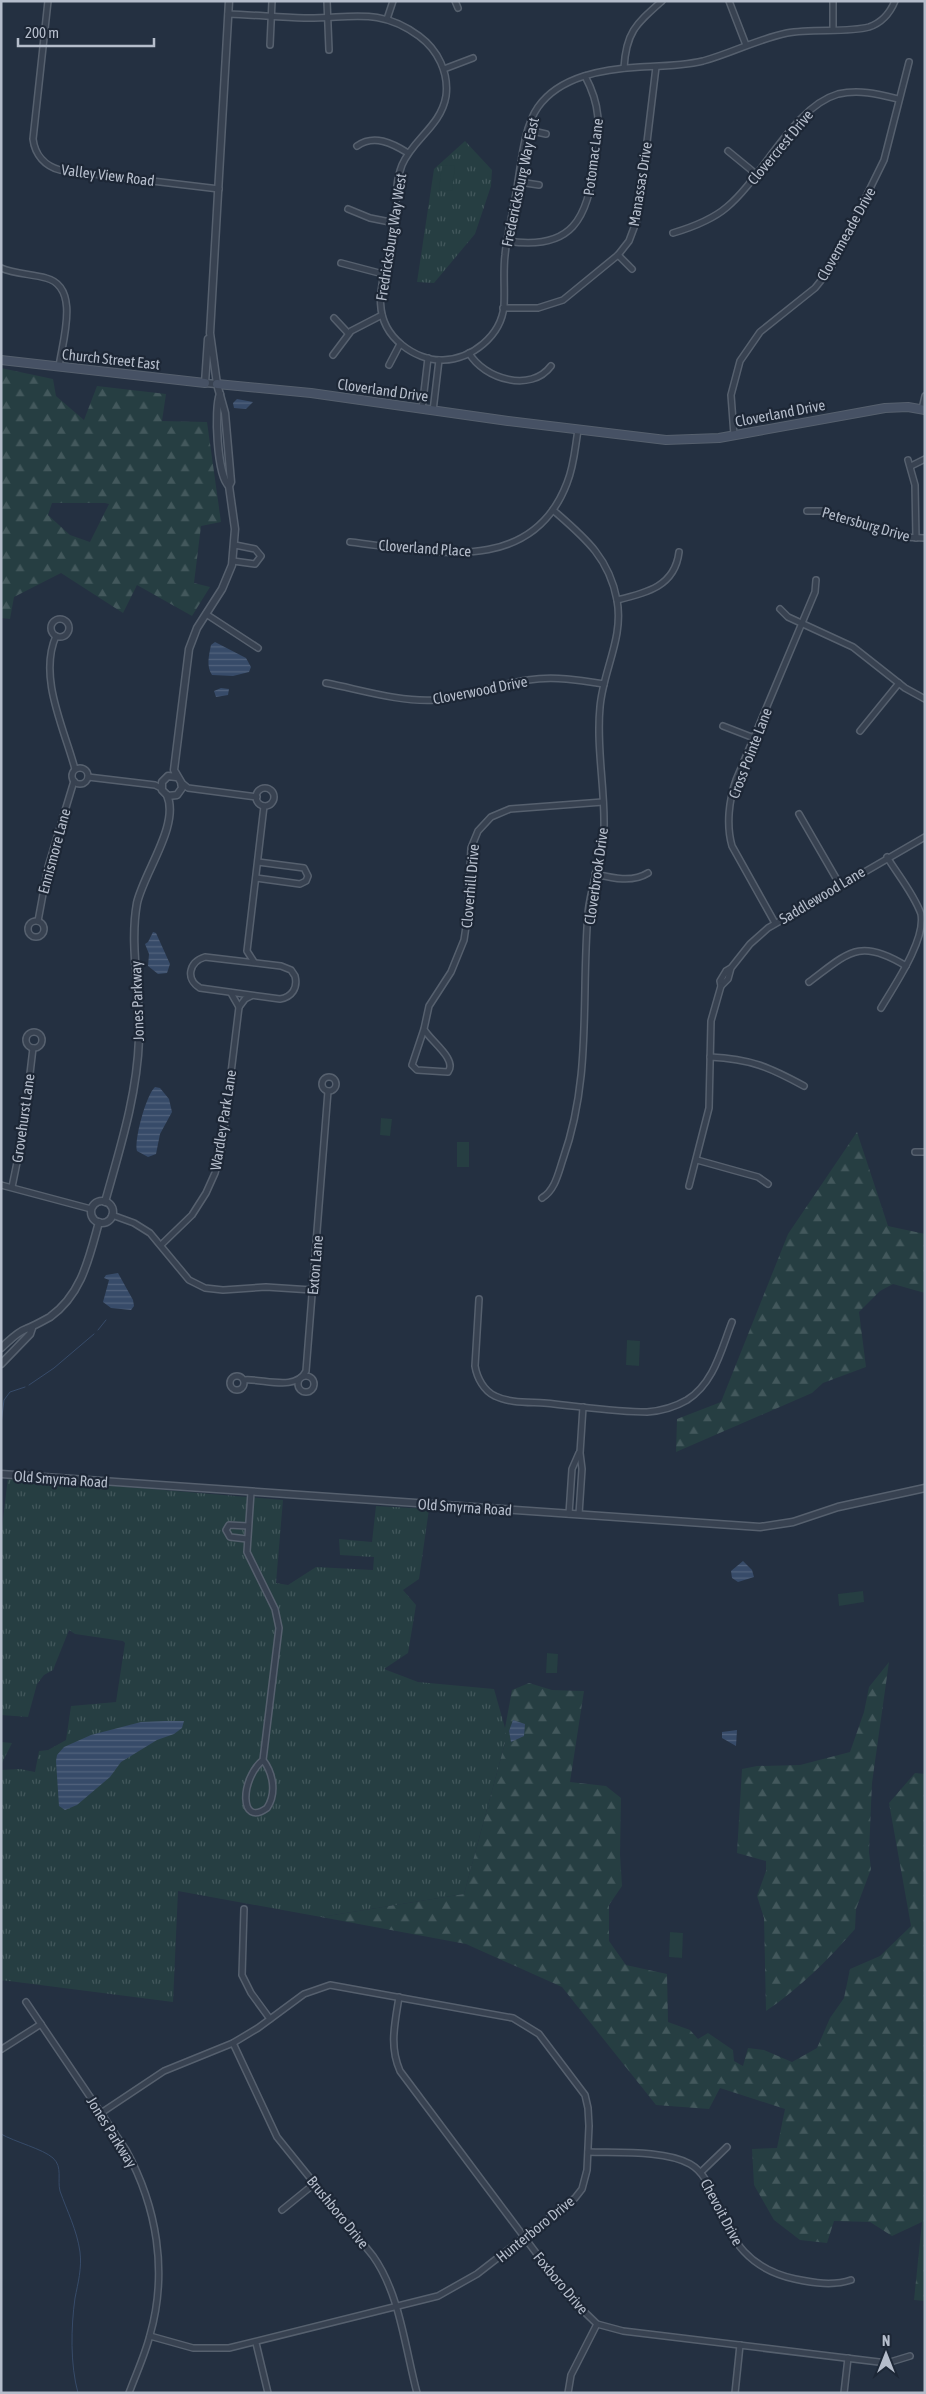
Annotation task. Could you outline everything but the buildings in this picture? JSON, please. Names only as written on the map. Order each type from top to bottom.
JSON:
[{"type":"main road","name":"Church Street East","points":[[1,360],[205,383]]},
{"type":"main road","name":"Cloverland Drive","points":[[217,384],[305,392],[434,411],[666,440],[704,440],[734,436],[885,408],[923,410]]},
{"type":"street","name":"Valley View Road","points":[[48,1],[33,139],[41,159],[49,166],[60,170],[219,189]]},
{"type":"street","points":[[205,383],[219,189],[229,1]]},
{"type":"street","points":[[270,45],[272,1]]},
{"type":"street","points":[[327,1],[329,50]]},
{"type":"street","points":[[387,19],[393,1]]},
{"type":"street","points":[[455,1],[458,8]]},
{"type":"street","points":[[624,68],[625,49],[631,32],[637,23],[662,1]]},
{"type":"street","points":[[729,1],[746,45]]},
{"type":"street","points":[[833,1],[833,29]]},
{"type":"street","name":"Fredericksburg Way East","points":[[434,359],[469,353],[489,338],[498,325],[504,308],[504,262],[507,241],[528,130],[536,110],[548,96],[585,76],[601,70],[656,67],[702,61],[746,45],[795,32],[862,28],[874,25],[887,14],[895,1]]},
{"type":"street","name":"Fredricksburg Way West","points":[[228,14],[328,18],[368,15],[387,19],[424,40],[436,52],[444,69],[446,93],[440,113],[408,153],[398,178],[395,223],[379,297],[382,315],[388,328],[400,344],[434,359]]},
{"type":"street","points":[[444,69],[473,58]]},
{"type":"street","name":"Clovermeade Drive","points":[[734,436],[732,389],[742,358],[760,332],[816,288],[831,268],[884,160],[898,99],[909,62]]},
{"type":"street","name":"Manassas Drive","points":[[504,308],[533,309],[557,302],[568,296],[618,255],[629,241],[637,222],[656,67]]},
{"type":"street","name":"Potomac Lane","points":[[507,241],[530,244],[551,240],[569,229],[585,208],[591,190],[599,120],[595,97],[585,76]]},
{"type":"street","name":"Clovercrest Drive","points":[[673,233],[700,224],[716,215],[734,201],[801,119],[819,103],[839,94],[855,92],[871,92],[898,99]]},
{"type":"street","points":[[528,130],[546,134]]},
{"type":"street","points":[[357,146],[366,141],[382,141],[408,153]]},
{"type":"street","points":[[728,151],[756,174]]},
{"type":"street","points":[[519,182],[538,185]]},
{"type":"street","points":[[348,209],[370,218],[395,223]]},
{"type":"street","points":[[618,255],[632,269]]},
{"type":"street","points":[[341,264],[383,274]]},
{"type":"street","points":[[1,268],[48,278],[56,282],[64,290],[67,298],[67,311],[59,367]]},
{"type":"street","points":[[333,355],[348,333],[363,323],[382,315]]},
{"type":"street","points":[[334,318],[348,333]]},
{"type":"street","points":[[210,327],[217,384],[224,404],[235,545],[233,561],[222,588],[194,634],[189,649],[175,774],[188,788],[257,797]]},
{"type":"street","points":[[389,364],[400,344]]},
{"type":"street","points":[[469,353],[478,366],[510,380],[536,377],[545,373],[551,366]]},
{"type":"street","points":[[422,409],[434,359]]},
{"type":"street","points":[[434,359],[434,411]]},
{"type":"street","name":"Church Street East","points":[[205,383],[217,384]]},
{"type":"street","points":[[923,410],[925,396]]},
{"type":"street","name":"Cloverland Place","points":[[350,542],[457,552],[488,551],[520,539],[553,510],[570,474],[578,430]]},
{"type":"street","points":[[910,466],[925,459]]},
{"type":"street","points":[[908,460],[916,487],[916,538]]},
{"type":"street","name":"Cloverbrook Drive","points":[[542,1198],[551,1191],[558,1173],[569,1140],[579,1099],[585,1050],[588,919],[604,834],[599,721],[604,684],[617,634],[617,600],[612,580],[595,549],[584,536],[553,510]]},
{"type":"street","name":"Petersburg Drive","points":[[807,511],[819,510],[896,536],[925,538]]},
{"type":"street","points":[[233,561],[256,564],[261,556],[255,549],[235,545]]},
{"type":"street","points":[[617,600],[644,593],[664,582],[676,569],[680,552]]},
{"type":"street","name":"Cross Pointe Lane","points":[[775,923],[740,863],[730,836],[731,798],[816,590],[816,580]]},
{"type":"street","points":[[780,609],[787,616],[856,649],[925,699]]},
{"type":"street","points":[[206,614],[258,648]]},
{"type":"street","points":[[56,636],[50,660],[51,683],[75,769],[71,775],[74,781],[83,784],[88,777]]},
{"type":"street","name":"Cloverwood Drive","points":[[326,683],[395,697],[423,700],[453,698],[534,679],[564,679],[604,684]]},
{"type":"street","points":[[860,731],[899,682]]},
{"type":"street","points":[[723,726],[754,738]]},
{"type":"street","points":[[75,769],[84,768],[88,777]]},
{"type":"street","points":[[160,785],[168,776],[175,774]]},
{"type":"street","points":[[88,777],[160,785],[170,798],[188,788]]},
{"type":"street","name":"Ennismore Lane","points":[[38,921],[48,867],[74,781]]},
{"type":"street","points":[[181,792],[182,783]]},
{"type":"street","points":[[268,789],[272,792],[274,798],[272,803],[264,806],[259,804],[257,797],[262,790],[268,789]]},
{"type":"street","name":"Jones Parkway","points":[[105,1202],[135,1087],[140,1039],[135,933],[138,901],[147,873],[166,830],[170,798]]},
{"type":"street","name":"Cloverhill Drive","points":[[424,1029],[429,1006],[451,972],[461,949],[468,912],[471,848],[474,838],[483,824],[498,813],[513,808],[603,802]]},
{"type":"street","points":[[254,963],[247,951],[264,806]]},
{"type":"street","points":[[799,814],[840,885]]},
{"type":"street","name":"Saddlewood Lane","points":[[690,1186],[709,1108],[711,1018],[721,986],[722,976],[731,968],[750,944],[775,923],[925,836]]},
{"type":"street","points":[[881,1008],[921,938],[922,920],[918,908],[888,857]]},
{"type":"street","points":[[256,878],[300,884],[306,881],[308,876],[304,868],[258,862]]},
{"type":"street","points":[[595,874],[630,879],[648,873]]},
{"type":"street","points":[[809,982],[841,958],[858,950],[882,952],[906,966]]},
{"type":"street","points":[[236,960],[247,951]]},
{"type":"street","points":[[202,958],[254,963],[287,968],[294,974],[296,984],[292,994],[284,998],[251,996],[200,988],[192,982],[190,971],[195,962],[202,958]]},
{"type":"street","points":[[231,993],[239,1007],[245,998],[251,996]]},
{"type":"street","name":"Wardley Park Lane","points":[[161,1244],[178,1230],[198,1207],[216,1173],[222,1147],[239,1007]]},
{"type":"street","points":[[424,1029],[446,1055],[450,1066],[448,1072],[417,1070],[412,1067],[424,1029]]},
{"type":"street","name":"Grovehurst Lane","points":[[12,1187],[24,1133],[33,1048]]},
{"type":"street","points":[[710,1057],[733,1058],[757,1063],[804,1086]]},
{"type":"street","name":"Exton Lane","points":[[244,1380],[290,1383],[301,1378],[306,1371],[328,1091]]},
{"type":"street","points":[[915,1152],[925,1152]]},
{"type":"street","points":[[697,1160],[755,1176],[768,1184]]},
{"type":"street","points":[[1,1185],[91,1209]]},
{"type":"street","points":[[105,1202],[110,1206],[112,1215],[106,1221],[99,1222],[92,1216],[91,1209],[96,1203],[105,1202]]},
{"type":"street","points":[[112,1215],[143,1228],[161,1244],[188,1280],[204,1288],[223,1290],[266,1288],[312,1290]]},
{"type":"street","points":[[1,1348],[17,1334],[27,1328],[32,1328],[61,1307],[75,1291],[84,1272],[99,1222]]},
{"type":"street","points":[[479,1299],[475,1366],[477,1376],[486,1390],[493,1396],[508,1400],[584,1407],[647,1412],[667,1408],[688,1399],[712,1373],[732,1322]]},
{"type":"street","points":[[1,1364],[30,1334],[32,1328]]},
{"type":"street","points":[[579,1514],[582,1469],[580,1453],[584,1407]]},
{"type":"street","points":[[570,1514],[572,1469],[580,1453]]},
{"type":"street","name":"Old Smyrna Road","points":[[1,1474],[570,1514],[771,1526],[792,1522],[838,1507],[925,1488]]},
{"type":"street","points":[[251,1492],[247,1538],[250,1560],[278,1618],[279,1637],[268,1698],[263,1760],[271,1778],[272,1794],[267,1808],[257,1812],[246,1805],[246,1789],[252,1771],[263,1760]]},
{"type":"street","points":[[247,1538],[230,1537],[226,1530],[231,1525],[248,1526]]},
{"type":"street","points":[[244,1909],[242,1975],[251,1993],[270,2019]]},
{"type":"street","name":"Hunterboro Drive","points":[[101,2113],[164,2071],[233,2043],[304,1994],[330,1985],[496,2013],[513,2018],[538,2034],[585,2095],[589,2110],[585,2180],[575,2198],[525,2239],[457,2287],[438,2296],[256,2343],[212,2350],[193,2348],[150,2336]]},
{"type":"street","name":"Foxboro Drive","points":[[399,1997],[393,2031],[393,2048],[400,2072],[577,2306],[597,2324],[623,2331],[886,2363],[910,2356]]},
{"type":"street","name":"Jones Parkway","points":[[26,2002],[101,2113],[136,2169],[156,2230],[158,2290],[150,2336],[129,2393]]},
{"type":"street","points":[[2,2049],[41,2024]]},
{"type":"street","name":"Brushboro Drive","points":[[233,2043],[270,2126],[380,2265],[396,2307],[417,2393]]},
{"type":"street","points":[[700,2172],[727,2147]]},
{"type":"street","name":"Chevoit Drive","points":[[588,2152],[677,2158],[700,2172],[708,2184],[732,2238],[755,2263],[781,2276],[801,2280],[838,2284],[851,2280]]},
{"type":"street","points":[[282,2210],[314,2184]]},
{"type":"street","points":[[568,2393],[571,2375],[597,2324]]},
{"type":"street","points":[[256,2343],[268,2393]]},
{"type":"street","points":[[735,2393],[740,2345]]},
{"type":"street","points":[[844,2393],[848,2358]]},
{"type":"green space","points":[[465,141],[492,170],[491,186],[475,234],[434,283],[417,282],[434,169]]},
{"type":"green space","points":[[442,165],[455,166],[452,191],[439,190]]},
{"type":"green space","points":[[1,368],[53,379],[56,396],[84,420],[97,386],[166,394],[162,421],[207,422],[221,522],[201,526],[194,583],[210,587],[192,616],[137,585],[123,613],[61,573],[14,597],[10,619],[1,618]],"holes":[[[52,503],[109,504],[90,542],[70,535],[48,515]]]},
{"type":"green space","points":[[381,1118],[392,1119],[390,1136],[380,1135]]},
{"type":"green space","points":[[857,1132],[888,1226],[925,1234],[925,1293],[893,1284],[880,1291],[859,1312],[866,1367],[823,1383],[812,1393],[676,1452],[677,1419],[721,1402],[788,1234]]},
{"type":"green space","points":[[457,1142],[469,1142],[469,1167],[457,1167]]},
{"type":"green space","points":[[627,1340],[640,1341],[639,1366],[626,1365]]},
{"type":"green space","points":[[8,1477],[283,1500],[276,1583],[288,1585],[316,1567],[373,1570],[374,1557],[340,1555],[339,1539],[372,1542],[376,1506],[429,1509],[419,1579],[403,1590],[416,1605],[408,1653],[384,1669],[418,1682],[494,1689],[505,1728],[505,1743],[464,1894],[321,1917],[178,1891],[173,2002],[1,1980],[1,1770],[20,1769],[35,1772],[39,1751],[48,1750],[66,1740],[71,1706],[116,1702],[125,1643],[123,1641],[75,1634],[69,1630],[53,1670],[44,1675],[37,1684],[28,1717],[1,1715],[1,1536]]},
{"type":"green space","points":[[863,1591],[864,1602],[839,1606],[838,1594]]},
{"type":"green space","points":[[547,1653],[558,1654],[557,1673],[546,1673]]},
{"type":"green space","points":[[889,1662],[872,1783],[869,1852],[871,1869],[856,1909],[855,1929],[813,1973],[766,2011],[764,1918],[757,1896],[766,1871],[766,1861],[737,1853],[742,1769],[757,1766],[800,1765],[850,1752],[864,1712],[869,1687]]},
{"type":"green space","points":[[529,1683],[552,1690],[584,1691],[570,1782],[606,1786],[621,1798],[620,1854],[622,1886],[609,1905],[609,1941],[626,1965],[667,1974],[668,2022],[690,2030],[698,2039],[708,2033],[733,2050],[734,2061],[743,2066],[748,2048],[764,2050],[792,2062],[817,2048],[830,2018],[844,1998],[850,1969],[880,1956],[911,1926],[889,1803],[915,1773],[925,1774],[925,2301],[914,2300],[922,2222],[892,2236],[870,2222],[834,2221],[827,2243],[800,2240],[774,2220],[754,2185],[752,2149],[777,2148],[785,2109],[720,2088],[709,2109],[656,2105],[562,1987],[466,1944],[321,1917],[464,1894],[505,1743],[505,1728],[512,1690]]},
{"type":"green space","points":[[1,1742],[12,1743],[1,1765]]},
{"type":"green space","points":[[670,1932],[683,1933],[682,1958],[669,1957]]},
{"type":"water","points":[[237,399],[253,402],[246,409],[234,408],[233,403]]},
{"type":"water","points":[[215,642],[246,658],[251,667],[249,672],[233,676],[212,675],[208,660],[211,645]]},
{"type":"water","points":[[221,688],[229,689],[228,695],[216,697],[214,691]]},
{"type":"water","points":[[153,932],[156,933],[170,964],[167,973],[158,974],[148,966],[149,954],[145,944]]},
{"type":"water","points":[[155,1087],[160,1088],[169,1099],[172,1112],[160,1134],[156,1154],[148,1157],[137,1151],[137,1137],[148,1099]]},
{"type":"water","points":[[118,1273],[133,1300],[134,1306],[131,1310],[111,1308],[103,1302],[109,1280],[104,1278],[106,1275]]},
{"type":"water","points":[[743,1561],[752,1570],[754,1577],[738,1582],[732,1578],[731,1571]]},
{"type":"water","points":[[513,1720],[525,1724],[524,1736],[511,1742],[509,1731]]},
{"type":"water","points":[[184,1721],[182,1728],[174,1734],[157,1740],[121,1762],[110,1777],[77,1805],[65,1810],[59,1806],[56,1761],[57,1755],[64,1747],[91,1735],[141,1722]]},
{"type":"water","points":[[737,1730],[736,1746],[722,1738],[722,1732]]},
{"type":"waterway","points":[[98,1330],[106,1320]]},
{"type":"waterway","points":[[29,1385],[54,1368],[94,1334]]},
{"type":"waterway","points":[[1,1424],[4,1400],[10,1392],[25,1387]]},
{"type":"waterway","points":[[1,2134],[48,2155],[58,2165],[60,2191],[74,2228],[80,2252],[80,2270],[72,2333],[72,2358],[78,2393]]}]
